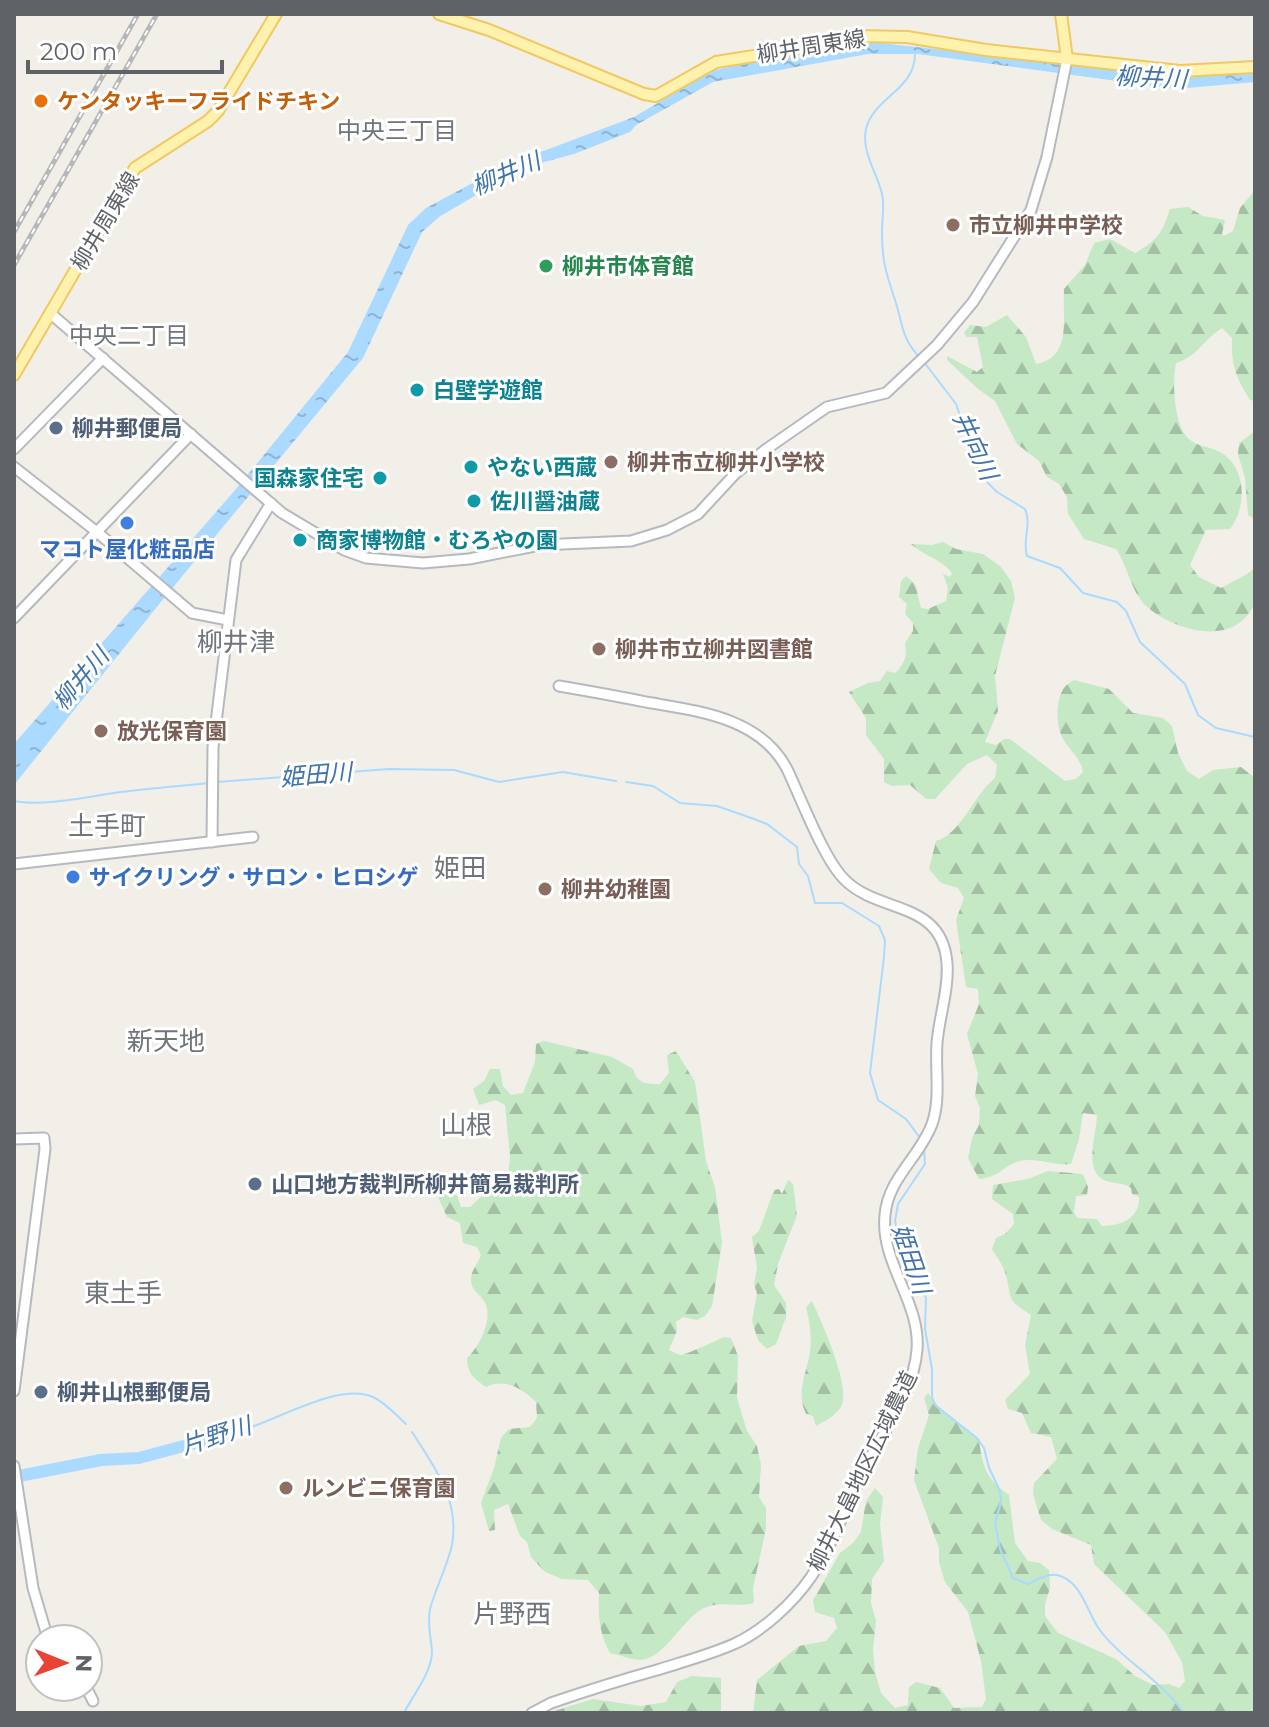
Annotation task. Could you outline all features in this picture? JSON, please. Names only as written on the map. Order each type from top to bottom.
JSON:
[{"type":"main road","name":"柳井周東線","points":[[14,375],[135,168],[208,121],[218,111],[276,14]]},
{"type":"main road","name":"柳井周東線","points":[[439,14],[489,30],[644,94],[656,96],[716,62],[857,36],[894,36],[1067,62],[1180,71],[1255,67]]},
{"type":"main road","points":[[1061,14],[1067,62]]},
{"type":"street","points":[[50,313],[271,503],[295,522],[344,550],[366,558],[401,563],[455,561],[540,545],[631,541],[687,521],[705,508],[742,467],[827,407],[875,397],[895,387],[956,324],[1031,210],[1047,157],[1067,62]]},
{"type":"street","points":[[14,449],[103,358]]},
{"type":"street","points":[[14,618],[191,434]]},
{"type":"street","points":[[14,467],[192,613],[228,620]]},
{"type":"street","points":[[212,842],[212,783],[236,560],[271,503]]},
{"type":"street","name":"柳井大畠地区広域農道","points":[[532,1713],[551,1703],[737,1643],[768,1622],[792,1600],[825,1552],[902,1397],[916,1360],[916,1330],[889,1254],[884,1219],[889,1195],[898,1176],[925,1140],[935,1115],[938,1038],[947,978],[946,955],[929,923],[909,910],[861,893],[838,873],[779,755],[763,739],[714,715],[559,686]]},
{"type":"street","points":[[14,864],[253,837]]},
{"type":"street","points":[[14,1139],[44,1138],[45,1149],[14,1391]]},
{"type":"street","points":[[14,1466],[33,1588],[43,1623]]},
{"type":"green space","points":[[1255,190],[1255,401],[1250,400],[1238,378],[1232,356],[1232,338],[1222,328],[1189,357],[1176,363],[1175,371],[1175,401],[1186,436],[1229,459],[1240,477],[1242,488],[1239,510],[1230,529],[1206,530],[1190,565],[1199,577],[1221,588],[1255,567],[1255,600],[1245,618],[1233,627],[1202,631],[1170,622],[1144,604],[1116,549],[1084,539],[1068,514],[1067,497],[1059,484],[1047,477],[1039,461],[1017,444],[995,401],[947,360],[947,356],[977,372],[983,367],[977,337],[967,337],[964,333],[970,325],[986,327],[1007,315],[1026,337],[1036,364],[1048,360],[1061,345],[1064,289],[1085,265],[1094,243],[1110,239],[1135,253],[1158,235],[1170,209],[1188,207],[1203,216],[1225,220],[1224,236],[1233,231],[1240,208]]},
{"type":"green space","points":[[1255,431],[1255,519],[1248,515],[1245,478],[1238,454],[1239,443]]},
{"type":"green space","points":[[943,542],[956,549],[983,554],[1000,566],[1011,581],[1015,598],[995,676],[998,711],[985,742],[996,745],[1010,739],[1065,781],[1076,779],[1083,772],[1082,767],[1063,739],[1058,714],[1061,693],[1074,680],[1109,689],[1133,713],[1163,718],[1172,726],[1178,753],[1187,771],[1199,779],[1213,770],[1241,767],[1255,778],[1255,1713],[753,1713],[757,1680],[799,1646],[826,1641],[837,1628],[834,1618],[815,1612],[813,1600],[840,1553],[861,1532],[866,1501],[875,1488],[883,1497],[880,1524],[884,1561],[872,1579],[871,1603],[876,1621],[873,1650],[875,1672],[881,1693],[895,1708],[908,1705],[909,1687],[916,1682],[940,1688],[954,1708],[982,1707],[986,1699],[981,1661],[968,1612],[945,1582],[939,1562],[939,1548],[914,1480],[918,1448],[929,1415],[924,1398],[928,1393],[941,1410],[979,1439],[986,1471],[1009,1495],[1015,1543],[1028,1561],[1040,1563],[1049,1570],[1050,1588],[1045,1616],[1058,1633],[1116,1659],[1135,1676],[1153,1685],[1169,1684],[1179,1688],[1185,1681],[1182,1662],[1165,1632],[1094,1564],[1091,1545],[1052,1529],[1041,1520],[1033,1494],[1034,1483],[1057,1459],[1051,1437],[1031,1433],[1022,1413],[1008,1409],[1005,1400],[1030,1374],[1025,1345],[1031,1315],[1013,1301],[1004,1269],[992,1249],[996,1238],[1014,1224],[1013,1214],[992,1199],[993,1185],[1028,1179],[1048,1171],[1083,1174],[1088,1187],[1087,1195],[1076,1196],[1074,1212],[1077,1218],[1097,1219],[1102,1226],[1128,1220],[1136,1211],[1139,1197],[1132,1194],[1127,1186],[1106,1181],[1094,1169],[1092,1151],[1097,1115],[1083,1113],[1071,1164],[1020,1161],[992,1176],[979,1179],[968,1158],[972,1138],[979,1125],[980,1108],[975,1096],[978,1074],[967,1034],[979,1004],[978,989],[966,987],[956,920],[964,898],[958,888],[941,883],[929,869],[936,841],[960,823],[995,778],[997,765],[987,755],[967,764],[935,799],[926,799],[910,785],[892,786],[884,782],[884,759],[866,735],[866,718],[849,692],[880,681],[887,671],[895,673],[903,663],[905,643],[913,631],[913,623],[905,614],[907,604],[899,597],[901,581],[906,576],[915,584],[921,608],[928,609],[946,601],[948,588],[943,574],[950,577],[952,573],[911,544]]},
{"type":"green space","points":[[544,1041],[612,1057],[633,1069],[640,1080],[651,1084],[660,1084],[669,1073],[667,1055],[676,1051],[695,1082],[722,1243],[712,1306],[705,1316],[697,1320],[683,1317],[676,1322],[677,1331],[669,1350],[683,1355],[724,1337],[731,1338],[738,1356],[737,1398],[747,1431],[757,1446],[761,1465],[759,1497],[766,1508],[766,1529],[753,1588],[754,1603],[704,1608],[658,1653],[641,1660],[610,1653],[600,1624],[599,1593],[588,1580],[562,1579],[545,1572],[531,1557],[508,1504],[494,1510],[495,1530],[489,1531],[481,1503],[501,1438],[509,1429],[530,1427],[537,1418],[536,1402],[513,1386],[493,1384],[486,1387],[470,1372],[467,1358],[480,1341],[487,1319],[486,1305],[471,1283],[472,1272],[481,1255],[477,1247],[463,1243],[460,1223],[447,1217],[436,1193],[444,1188],[457,1195],[461,1207],[470,1207],[485,1193],[501,1187],[508,1175],[510,1157],[505,1105],[496,1100],[479,1105],[473,1089],[484,1081],[490,1069],[500,1069],[503,1086],[511,1095],[523,1093],[535,1062],[536,1044]]},
{"type":"green space","points":[[788,1180],[793,1184],[797,1215],[778,1264],[774,1285],[786,1303],[786,1317],[776,1344],[767,1349],[758,1340],[752,1321],[757,1268],[752,1237],[759,1231],[774,1190],[779,1189],[782,1194]]},
{"type":"green space","points":[[812,1301],[834,1354],[843,1398],[836,1413],[816,1426],[813,1416],[806,1414],[802,1398],[811,1346],[806,1307]]},
{"type":"green space","points":[[692,1676],[721,1678],[721,1713],[548,1713],[593,1699],[641,1706],[666,1702],[677,1682]]},
{"type":"water","name":"柳井川","points":[[871,42],[1184,76],[1255,74],[1255,82],[1176,89],[918,54],[868,54],[713,82],[636,125],[630,132],[574,154],[522,168],[439,217],[422,232],[363,358],[14,785],[14,744],[236,489],[348,352],[408,225],[426,208],[506,165],[634,117],[712,71]]},
{"type":"waterway","name":"井向川","points":[[915,54],[913,66],[902,85],[870,118],[865,137],[883,199],[882,241],[886,272],[905,336],[920,358]]},
{"type":"waterway","name":"井向川","points":[[924,362],[956,404],[981,476],[997,492],[1025,509],[1028,521],[1027,556],[1060,568],[1083,593],[1117,602],[1126,611],[1140,642],[1185,684],[1198,715],[1216,728],[1255,737]]},
{"type":"waterway","name":"姫田川","points":[[217,782],[389,769],[454,770],[499,782],[563,772],[616,781]]},
{"type":"waterway","name":"姫田川","points":[[626,782],[653,786],[680,803],[717,806],[767,824],[797,847],[799,864],[808,876],[815,903],[842,903],[879,926],[885,940],[884,957],[870,1073],[878,1100],[906,1119],[920,1138]]},
{"type":"waterway","name":"姫田川","points":[[14,801],[53,802],[210,783]]},
{"type":"waterway","name":"姫田川","points":[[924,1148],[925,1164],[898,1204],[895,1221],[898,1232],[912,1253],[914,1275],[926,1298],[925,1329],[932,1369],[932,1397],[935,1405],[977,1438],[984,1448],[1000,1491],[1001,1502],[995,1523],[1000,1549],[1013,1578],[1028,1584],[1042,1577],[1057,1575],[1072,1583],[1099,1629],[1184,1713]]},
{"type":"waterway","name":"片野川","points":[[232,1433],[322,1399],[358,1394],[378,1400],[406,1424]]},
{"type":"waterway","name":"片野川","points":[[404,1713],[431,1660],[430,1609],[450,1553],[454,1529],[444,1485],[412,1432]]},
{"type":"waterway","name":"片野川","points":[[14,1477],[101,1460],[139,1458],[232,1433]]},
{"type":"railway","points":[[14,232],[138,14]]},
{"type":"railway","points":[[14,265],[157,14]]},
{"type":"place","name":"ケンタッキーフライドチキン","points":[[41,101]]},
{"type":"place","name":"市立柳井中学校","points":[[953,225]]},
{"type":"place","name":"柳井市体育館","points":[[546,266]]},
{"type":"place","name":"白壁学遊館","points":[[417,390]]},
{"type":"place","name":"柳井郵便局","points":[[56,428]]},
{"type":"place","name":"柳井市立柳井小学校","points":[[611,462]]},
{"type":"place","name":"やない西蔵","points":[[471,467]]},
{"type":"place","name":"国森家住宅","points":[[380,478]]},
{"type":"place","name":"佐川醤油蔵","points":[[474,501]]},
{"type":"place","name":"マコト屋化粧品店","points":[[127,523]]},
{"type":"place","name":"商家博物館・むろやの園","points":[[300,540]]},
{"type":"place","name":"柳井市立柳井図書館","points":[[599,649]]},
{"type":"place","name":"放光保育園","points":[[101,731]]},
{"type":"place","name":"サイクリング・サロン・ヒロシゲ","points":[[73,877]]},
{"type":"place","name":"柳井幼稚園","points":[[545,889]]},
{"type":"place","name":"山口地方裁判所柳井簡易裁判所","points":[[255,1184]]},
{"type":"place","name":"柳井山根郵便局","points":[[41,1392]]},
{"type":"place","name":"ルンビニ保育園","points":[[286,1488]]},
{"type":"district","name":"中央三丁目","points":[[397,131]]},
{"type":"district","name":"中央二丁目","points":[[129,336]]},
{"type":"district","name":"柳井津","points":[[236,642]]},
{"type":"district","name":"土手町","points":[[107,826]]},
{"type":"district","name":"姫田","points":[[460,868]]},
{"type":"district","name":"新天地","points":[[166,1041]]},
{"type":"district","name":"山根","points":[[466,1125]]},
{"type":"district","name":"東土手","points":[[123,1293]]},
{"type":"district","name":"片野西","points":[[512,1614]]}]
